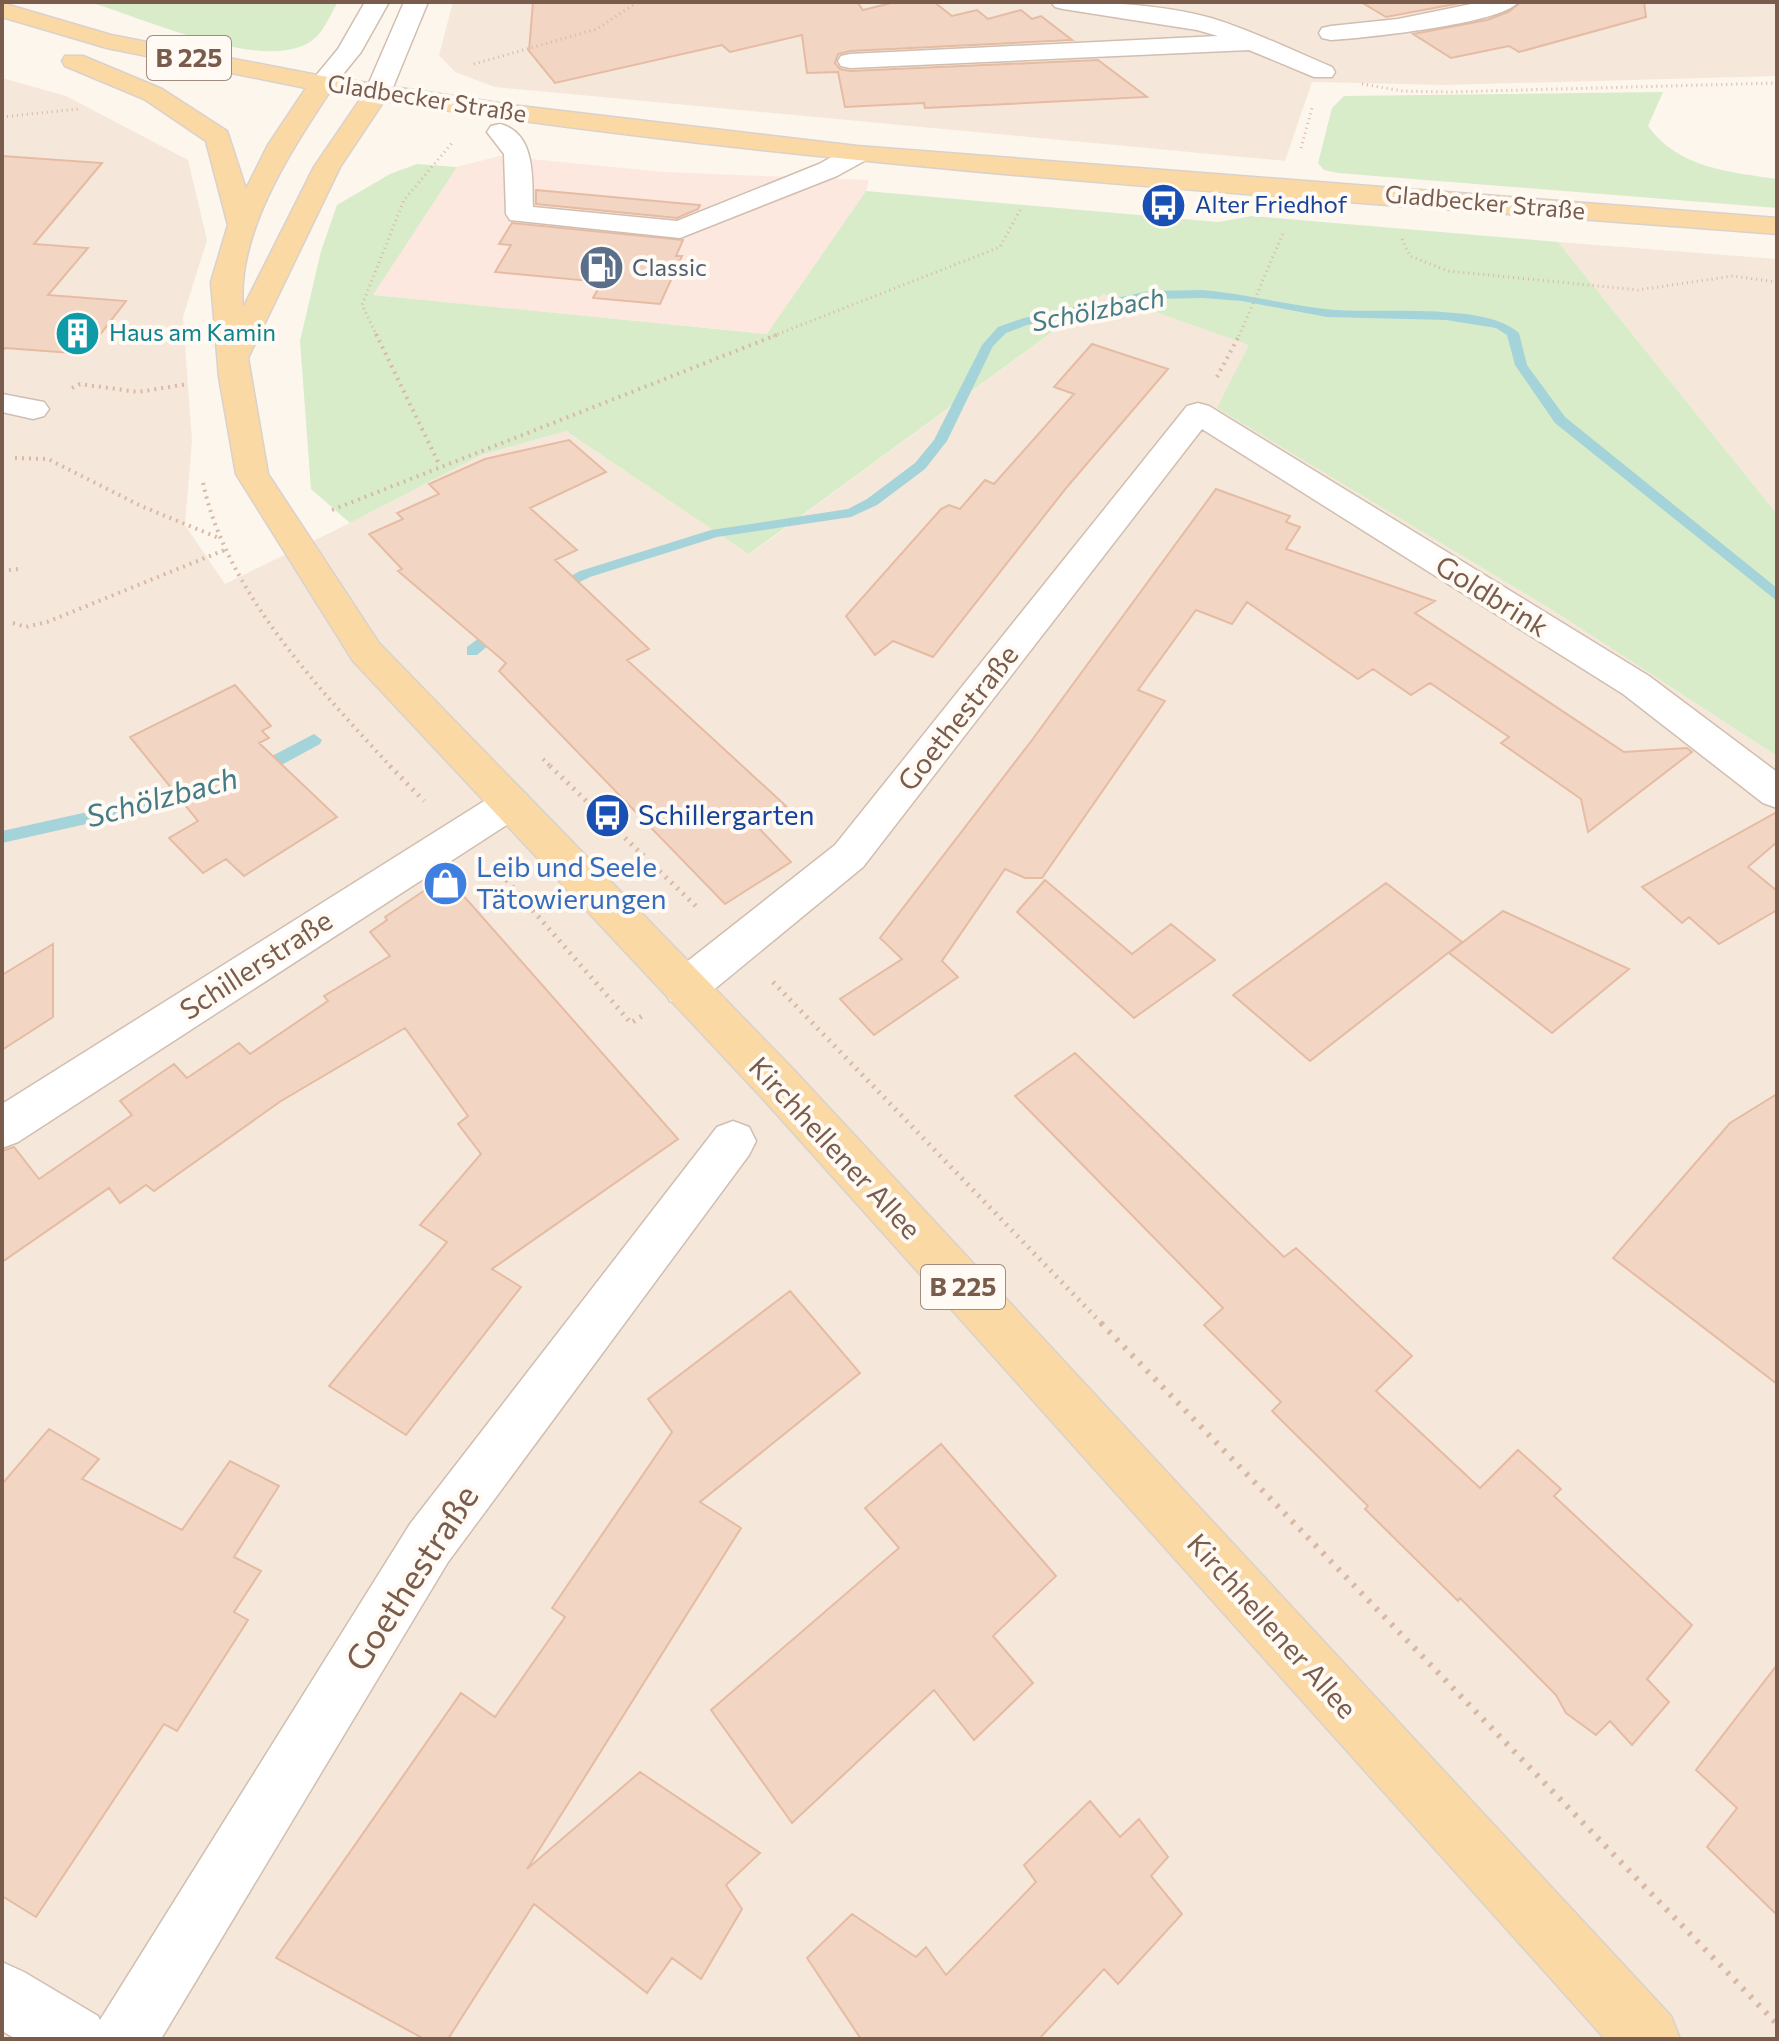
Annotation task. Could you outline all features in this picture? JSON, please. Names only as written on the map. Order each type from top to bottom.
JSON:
[{"type":"main road","name":"Gladbecker Straße","points":[[2,10],[107,41],[322,84],[371,103],[500,132],[745,152],[857,154]]},
{"type":"main road","name":"B 225","points":[[45,53],[74,61],[153,94],[218,137],[242,225]]},
{"type":"main road","points":[[74,61],[176,81]]},
{"type":"main road","name":"Kirchhellener Allee","points":[[322,84],[281,145],[242,225],[226,282],[235,377],[252,474],[366,652],[779,1085],[1648,2039]]},
{"type":"main road","points":[[277,101],[306,106],[371,103]]},
{"type":"main road","name":"Gladbecker Straße","points":[[371,103],[511,113],[857,154],[1777,226]]},
{"type":"main road","points":[[235,355],[331,159],[371,103]]},
{"type":"street","points":[[322,84],[349,52],[377,2]]},
{"type":"street","points":[[371,103],[416,2]]},
{"type":"street","points":[[1063,2],[1201,23],[1323,72]]},
{"type":"street","points":[[1331,33],[1390,30],[1463,15],[1506,2]]},
{"type":"street","points":[[850,61],[1254,42]]},
{"type":"street","points":[[500,132],[517,153],[520,214],[680,230],[828,170],[857,154]]},
{"type":"street","name":"Goldbrink","points":[[1198,413],[1636,685],[1777,793]]},
{"type":"street","name":"Goethestraße","points":[[685,988],[849,856],[1198,413]]},
{"type":"street","name":"Schillerstraße","points":[[2,1128],[511,803]]},
{"type":"street","name":"Goethestraße","points":[[124,2039],[429,1543],[733,1141]]},
{"type":"street","points":[[2,1994],[75,2039]]},
{"type":"path","points":[[461,68],[597,29],[638,2]]},
{"type":"path","points":[[1291,187],[1323,72],[1358,83],[1403,91],[1777,83]]},
{"type":"path","points":[[2,117],[83,108]]},
{"type":"path","points":[[440,466],[362,305],[404,200],[452,143]]},
{"type":"path","points":[[1381,194],[1410,256],[1448,271],[1638,290],[1733,276],[1777,282]]},
{"type":"path","points":[[287,529],[1000,247],[1026,200]]},
{"type":"path","points":[[1198,413],[1246,324],[1264,277]]},
{"type":"path","points":[[17,406],[80,384],[138,392],[191,384]]},
{"type":"path","points":[[15,458],[48,459],[141,506],[219,538]]},
{"type":"path","points":[[13,623],[26,627],[47,622],[227,549]]},
{"type":"path","points":[[2,571],[18,569]]},
{"type":"path","points":[[535,752],[737,946],[1777,2024]]},
{"type":"path","points":[[488,859],[631,1023]]},
{"type":"shaded area","points":[[453,2],[1777,2],[1777,76],[1446,85],[1312,82],[1285,161],[495,87],[455,72],[439,55]]},
{"type":"shaded area","points":[[2,78],[66,96],[188,160],[207,240],[183,317],[192,441],[185,525],[225,584],[481,455],[566,431],[750,554],[1104,294],[1250,345],[1218,408],[1557,613],[1777,756],[1777,2039],[2,2039]]},
{"type":"shaded area","name":"Classic","points":[[499,156],[664,172],[869,180],[866,191],[768,334],[372,295],[457,167]]},
{"type":"shaded area","points":[[1558,242],[1777,259],[1777,514]]},
{"type":"green space","points":[[89,2],[338,2],[315,39],[289,50],[262,51],[201,39]]},
{"type":"green space","points":[[1663,92],[1648,126],[1660,140],[1674,151],[1706,166],[1777,179],[1777,208],[1338,173],[1324,170],[1318,163],[1332,108],[1344,96]]},
{"type":"green space","points":[[417,164],[457,167],[373,295],[767,334],[866,191],[1218,222],[1252,216],[1558,242],[1777,514],[1777,756],[1557,613],[1217,408],[1249,345],[1104,294],[749,554],[566,431],[481,455],[350,523],[311,489],[300,341],[321,251],[337,205],[390,174]]},
{"type":"building","points":[[533,2],[857,2],[863,10],[895,2],[934,2],[952,16],[977,10],[988,19],[1021,10],[1032,19],[1041,16],[1072,40],[850,51],[838,54],[835,63],[840,69],[850,71],[1098,60],[1147,97],[925,108],[924,103],[845,107],[838,72],[807,73],[802,35],[730,52],[722,45],[555,83],[529,51]]},
{"type":"building","points":[[1361,2],[1466,2],[1386,17]]},
{"type":"building","points":[[1521,2],[1644,2],[1646,17],[1519,52],[1509,46],[1451,58],[1413,34],[1487,20],[1508,12]]},
{"type":"building","points":[[2,156],[102,163],[34,244],[88,248],[48,295],[126,301],[85,354],[5,348],[2,351]]},
{"type":"building","points":[[536,190],[700,205],[698,209],[677,218],[536,204]]},
{"type":"building","points":[[512,223],[683,240],[676,256],[682,256],[660,304],[593,298],[602,282],[495,272],[511,245],[499,244]]},
{"type":"building","points":[[1092,344],[1168,369],[1067,487],[933,657],[893,641],[875,655],[846,616],[941,509],[949,505],[960,509],[985,480],[994,484],[1074,394],[1054,387]]},
{"type":"building","points":[[569,440],[606,472],[530,508],[577,550],[555,560],[649,649],[627,660],[786,806],[756,825],[791,862],[725,904],[499,671],[506,663],[398,571],[402,569],[369,534],[403,519],[397,513],[439,494],[429,484],[485,459]]},
{"type":"building","points":[[1216,489],[1290,516],[1286,522],[1300,527],[1286,549],[1435,601],[1415,613],[1624,752],[1687,748],[1692,752],[1588,832],[1581,799],[1501,743],[1509,737],[1430,683],[1411,695],[1373,669],[1358,679],[1247,602],[1232,624],[1196,610],[1138,690],[1165,701],[1042,878],[1025,878],[1005,869],[942,961],[958,977],[874,1035],[840,999],[902,959],[880,938],[1032,740]]},
{"type":"building","points":[[235,685],[271,726],[262,731],[269,738],[259,743],[337,817],[244,876],[226,859],[203,873],[169,838],[198,821],[130,737]]},
{"type":"building","points":[[1777,812],[1777,842],[1748,867],[1777,891],[1777,910],[1719,944],[1689,917],[1682,923],[1642,887]]},
{"type":"building","points":[[446,876],[678,1139],[492,1269],[521,1287],[406,1435],[329,1386],[447,1242],[420,1225],[481,1154],[458,1124],[468,1116],[405,1028],[281,1101],[154,1191],[146,1185],[120,1203],[109,1188],[2,1262],[2,1151],[14,1147],[39,1179],[132,1115],[120,1101],[174,1064],[187,1078],[239,1043],[250,1054],[328,1001],[324,996],[390,956],[370,932],[387,920],[385,917]]},
{"type":"building","points":[[1045,880],[1132,954],[1171,924],[1215,960],[1134,1018],[1017,912]]},
{"type":"building","points":[[1386,883],[1462,942],[1310,1061],[1233,995]]},
{"type":"building","points":[[1503,911],[1629,969],[1552,1033],[1449,953]]},
{"type":"building","points":[[53,944],[53,1017],[2,1050],[2,975]]},
{"type":"building","points":[[1075,1053],[1284,1257],[1296,1248],[1412,1356],[1376,1391],[1480,1488],[1518,1450],[1561,1489],[1554,1496],[1692,1625],[1647,1679],[1669,1702],[1632,1745],[1610,1721],[1596,1735],[1566,1713],[1556,1695],[1460,1598],[1458,1601],[1365,1509],[1368,1506],[1272,1411],[1281,1402],[1204,1325],[1223,1308],[1015,1096]]},
{"type":"building","points":[[1777,1094],[1777,1384],[1613,1258],[1730,1123]]},
{"type":"building","points":[[790,1291],[860,1373],[700,1502],[741,1528],[527,1869],[640,1772],[760,1853],[726,1885],[742,1909],[701,1979],[672,1958],[647,1993],[534,1904],[448,2039],[424,2039],[276,1958],[461,1693],[495,1717],[565,1617],[552,1608],[672,1432],[648,1399]]},
{"type":"building","points":[[49,1429],[99,1459],[82,1479],[182,1530],[230,1461],[279,1486],[234,1557],[261,1571],[234,1612],[248,1620],[177,1731],[164,1724],[36,1917],[2,1896],[2,1484]]},
{"type":"building","points":[[941,1444],[1056,1576],[993,1636],[1033,1683],[974,1740],[934,1690],[792,1823],[711,1710],[899,1548],[865,1508]]},
{"type":"building","points":[[1777,1665],[1777,1915],[1707,1847],[1737,1808],[1696,1770]]},
{"type":"building","points":[[1090,1801],[1120,1837],[1139,1819],[1168,1857],[1151,1876],[1182,1914],[1118,1984],[1104,1969],[1039,2039],[861,2039],[807,1958],[852,1914],[916,1957],[926,1947],[946,1975],[1036,1882],[1024,1865]]},
{"type":"waterway","name":"Schölzbach","points":[[552,590],[585,574],[716,533],[851,513],[872,502],[920,466],[940,441],[988,345],[1002,330],[1024,322],[1149,295],[1203,294],[1242,297],[1327,313],[1446,316],[1499,325],[1513,333],[1521,365],[1560,420],[1777,596]]},
{"type":"waterway","name":"Schölzbach","points":[[472,651],[499,628]]},
{"type":"waterway","name":"Schölzbach","points":[[257,771],[314,740]]},
{"type":"waterway","name":"Schölzbach","points":[[2,837],[200,793]]},
{"type":"place","name":"Alter Friedhof","points":[[1164,205]]},
{"type":"place","name":"Classic","points":[[601,268]]},
{"type":"place","name":"Haus am Kamin","points":[[78,333]]},
{"type":"place","name":"Schillergarten","points":[[607,815]]},
{"type":"place","name":"Leib und Seele Tätowierungen","points":[[445,883]]}]
